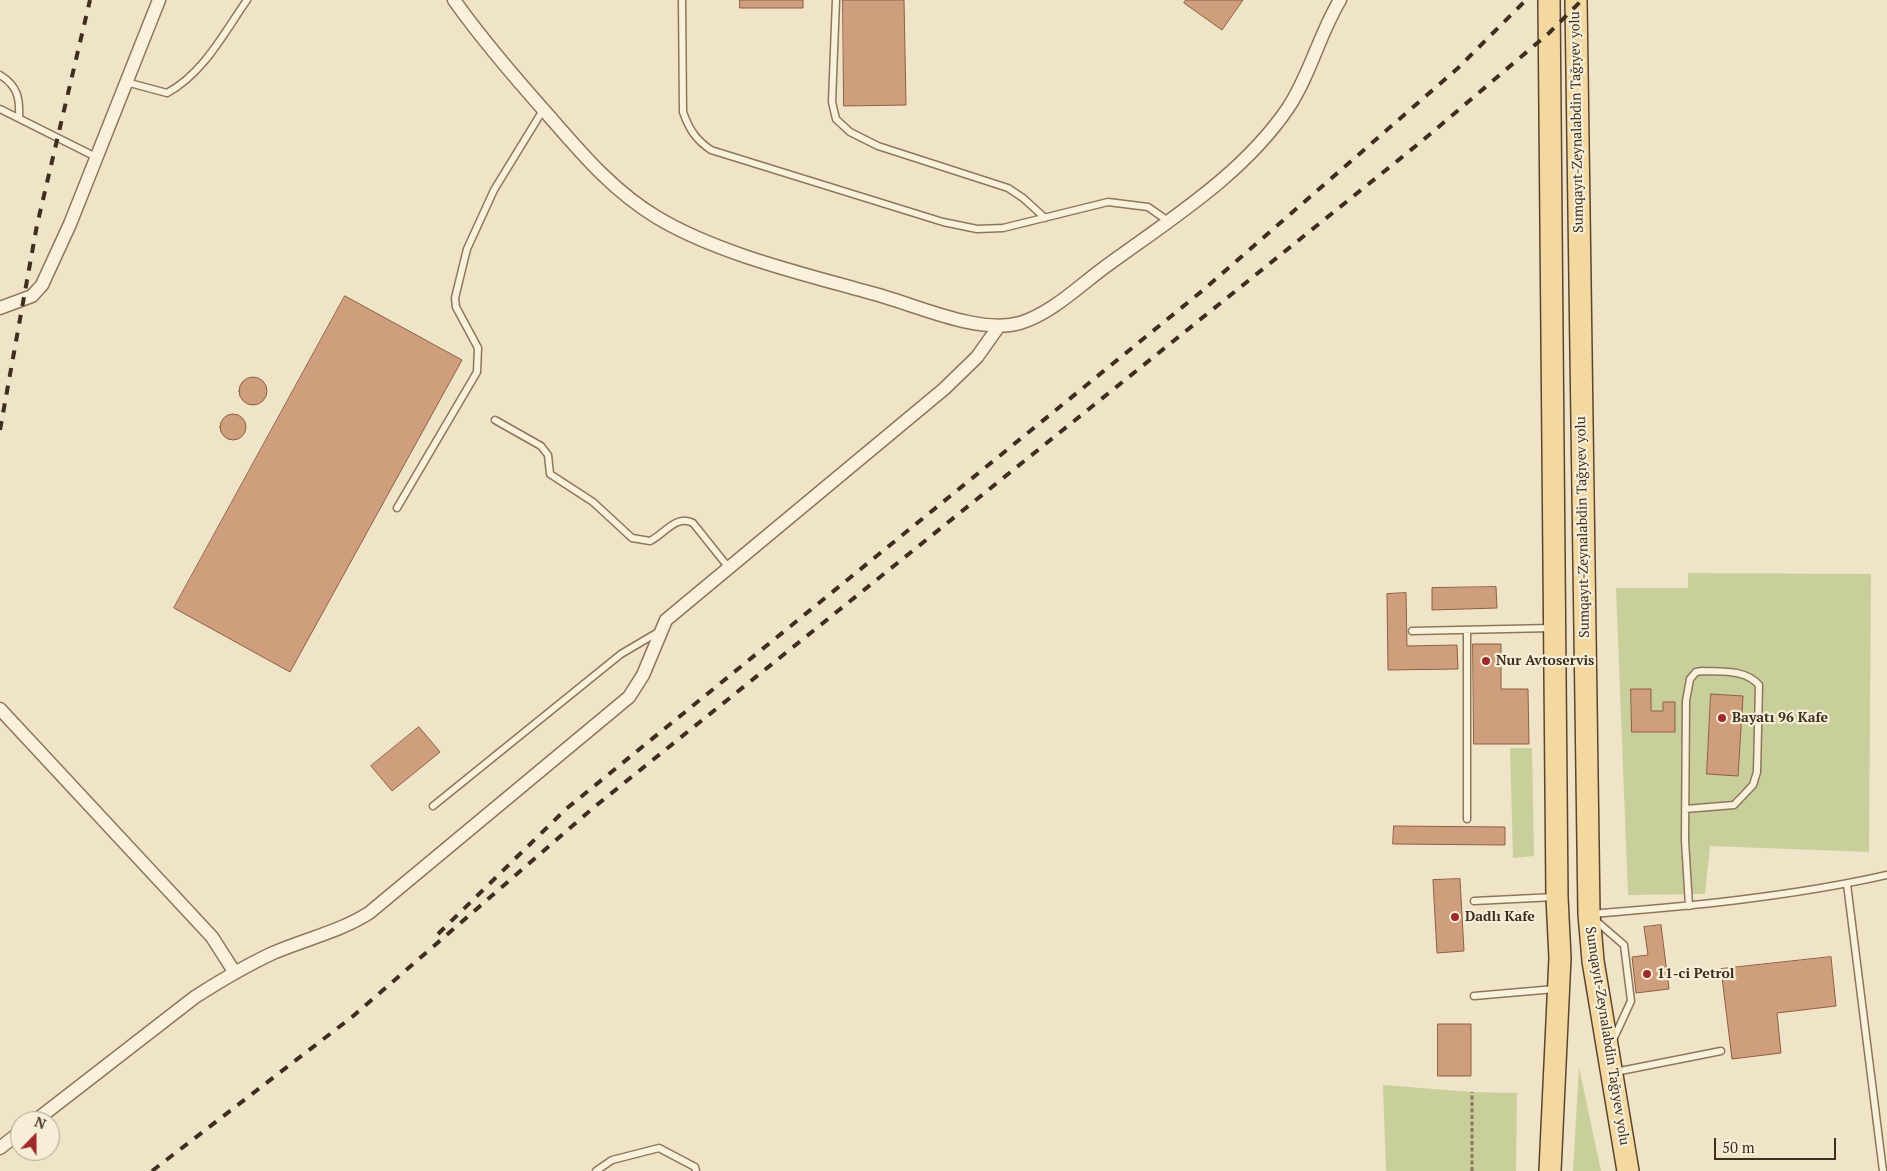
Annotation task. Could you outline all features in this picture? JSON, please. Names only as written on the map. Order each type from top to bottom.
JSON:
[{"type":"main road","name":"Sumqayıt-Zeynalabdin Tağıyev yolu","points":[[1549,0],[1557,897],[1560,958],[1550,1171]]},
{"type":"main road","name":"Sumqayıt-Zeynalabdin Tağıyev yolu","points":[[1576,0],[1589,914],[1593,961],[1628,1171]]},
{"type":"street","points":[[0,308],[32,296],[42,286],[70,224],[159,0]]},
{"type":"street","points":[[454,0],[487,44],[586,159],[621,193],[658,218],[703,241],[803,273],[962,320],[999,326],[1020,322],[1046,311],[1168,221],[1226,176],[1261,145],[1288,108],[1304,80],[1329,18],[1340,0]]},
{"type":"street","points":[[48,1111],[195,997],[235,973],[274,953],[350,925],[369,913],[629,697],[643,675],[666,620],[679,607],[730,568],[944,389],[977,357],[999,326]]},
{"type":"street","points":[[0,709],[212,937],[235,973]]},
{"type":"street","points":[[0,1148],[10,1140]]},
{"type":"lane","points":[[126,82],[167,93],[182,85],[201,65],[247,0]]},
{"type":"lane","points":[[682,0],[683,112],[688,126],[700,143],[711,150],[943,222],[977,229],[1003,228],[1108,202],[1148,207],[1168,221]]},
{"type":"lane","points":[[836,0],[832,102],[836,119],[850,132],[878,146],[1008,188],[1023,198],[1045,218]]},
{"type":"lane","points":[[0,74],[14,87],[20,99],[19,118]]},
{"type":"lane","points":[[0,109],[96,157]]},
{"type":"lane","points":[[397,508],[477,372],[478,348],[456,307],[455,298],[467,249],[494,190],[543,110]]},
{"type":"lane","points":[[495,420],[541,446],[548,455],[550,474],[593,502],[632,538],[650,541],[676,522],[688,520],[693,523],[730,568]]},
{"type":"lane","points":[[1412,631],[1556,628]]},
{"type":"lane","points":[[1467,630],[1467,819]]},
{"type":"lane","points":[[433,806],[621,654],[660,631]]},
{"type":"lane","points":[[1685,809],[1734,805],[1753,784],[1757,772],[1759,685],[1753,678],[1744,674],[1702,671],[1696,672],[1690,679],[1686,701],[1685,809],[1689,906]]},
{"type":"lane","points":[[1589,914],[1689,906],[1847,884],[1887,875]]},
{"type":"lane","points":[[1847,884],[1883,1171]]},
{"type":"lane","points":[[1474,901],[1557,897]]},
{"type":"lane","points":[[1589,914],[1624,945],[1631,1001],[1608,1049]]},
{"type":"lane","points":[[1474,996],[1559,989]]},
{"type":"lane","points":[[1612,1072],[1721,1051]]},
{"type":"lane","points":[[596,1171],[612,1160],[659,1148],[695,1167],[696,1171]]},
{"type":"path","points":[[1472,1092],[1472,1171]]},
{"type":"green space","points":[[1688,573],[1871,574],[1869,852],[1710,846],[1705,894],[1628,895],[1616,588],[1688,588]]},
{"type":"green space","points":[[1510,748],[1532,748],[1534,856],[1513,858]]},
{"type":"green space","points":[[1579,1067],[1601,1171],[1573,1171]]},
{"type":"green space","points":[[1383,1085],[1472,1092],[1517,1093],[1516,1171],[1386,1171]]},
{"type":"building","points":[[740,0],[803,0],[803,8],[740,8]]},
{"type":"building","points":[[843,0],[904,0],[906,105],[844,106]]},
{"type":"building","points":[[1186,0],[1243,0],[1222,30],[1184,3]]},
{"type":"building","points":[[345,296],[462,360],[290,672],[174,608]]},
{"type":"building","points":[[253,377],[263,381],[267,391],[263,401],[253,405],[243,401],[239,391],[243,381]]},
{"type":"building","points":[[233,414],[243,417],[246,427],[243,437],[233,440],[223,437],[220,427],[223,417]]},
{"type":"building","points":[[1496,587],[1497,608],[1432,610],[1432,588]]},
{"type":"building","points":[[1406,593],[1407,646],[1457,645],[1458,669],[1388,670],[1387,594]]},
{"type":"building","points":[[1473,644],[1501,644],[1501,689],[1528,689],[1529,744],[1474,744]]},
{"type":"building","points":[[1631,689],[1651,689],[1651,711],[1663,711],[1663,702],[1675,702],[1675,732],[1632,732]]},
{"type":"building","points":[[1711,694],[1743,696],[1738,776],[1707,774]]},
{"type":"building","points":[[419,727],[440,752],[392,791],[371,766]]},
{"type":"building","points":[[1394,826],[1505,827],[1505,845],[1393,844]]},
{"type":"building","points":[[1460,879],[1464,951],[1437,953],[1433,880]]},
{"type":"building","points":[[1661,925],[1669,989],[1636,993],[1632,957],[1648,955],[1644,927]]},
{"type":"building","points":[[1831,957],[1836,1006],[1777,1013],[1781,1053],[1732,1059],[1721,969]]},
{"type":"building","points":[[1438,1024],[1471,1024],[1471,1076],[1438,1076]]},
{"type":"railway","points":[[0,430],[37,225],[90,0]]},
{"type":"railway","points":[[438,934],[566,809],[1202,291],[1458,68],[1526,0]]},
{"type":"railway","points":[[152,1171],[352,1017],[593,808],[1422,141],[1549,33],[1582,0]]},
{"type":"place","name":"Nur Avtoservis","points":[[1486,661]]},
{"type":"place","name":"Bayatı 96 Kafe","points":[[1722,718]]},
{"type":"place","name":"Dadlı Kafe","points":[[1455,917]]},
{"type":"place","name":"11-ci Petrol","points":[[1647,974]]}]
